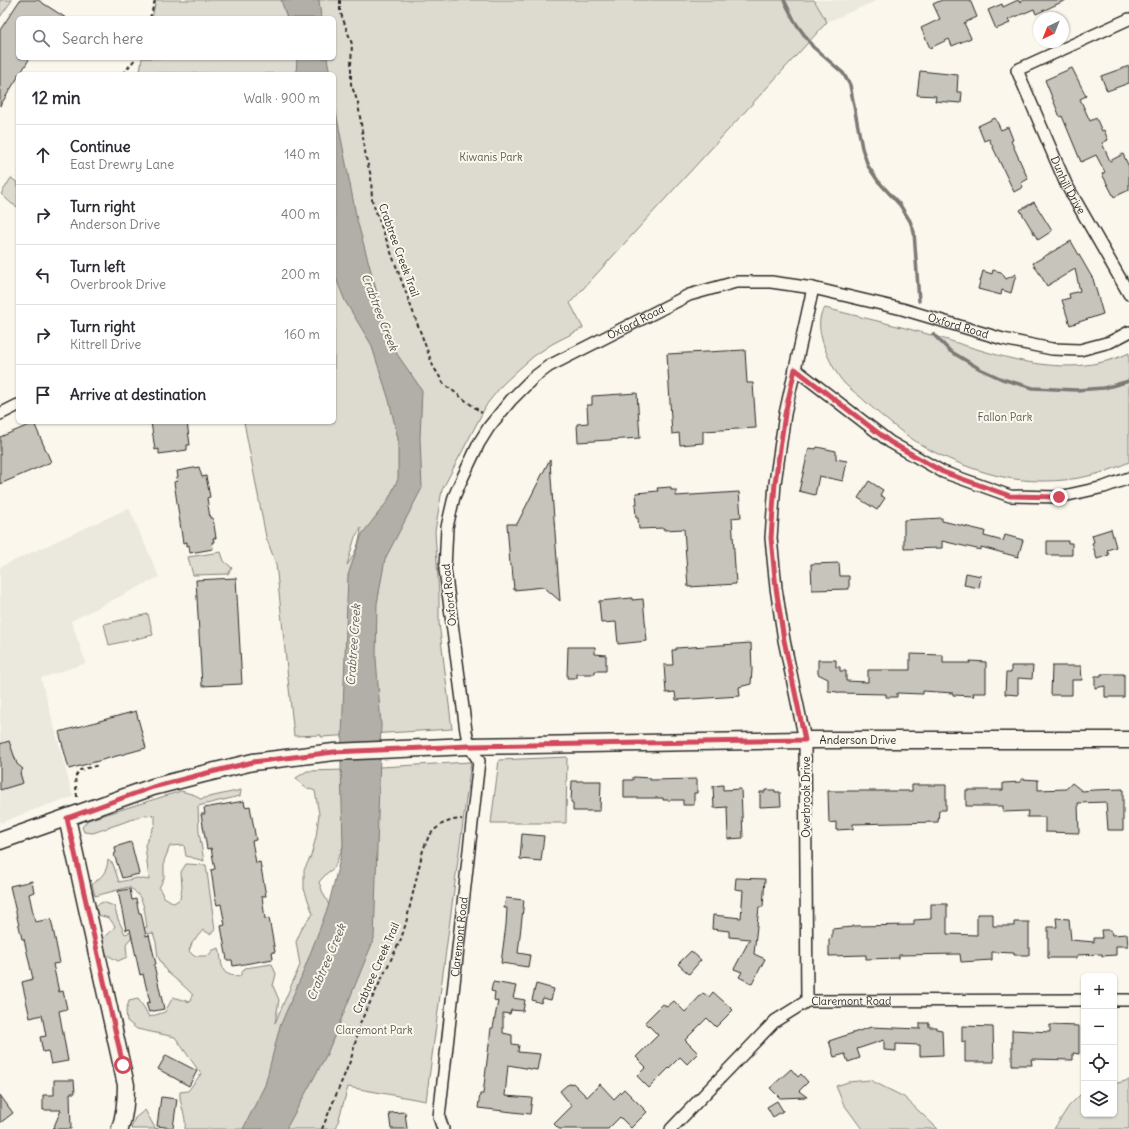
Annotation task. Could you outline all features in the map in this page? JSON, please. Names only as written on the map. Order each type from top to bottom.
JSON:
[{"type":"street","name":"Dunhill Drive","points":[[1129,20],[1017,70],[1066,184],[1129,294]]},
{"type":"street","name":"Oxford Road","points":[[469,746],[445,569],[447,527],[454,497],[479,443],[489,427],[511,400],[533,378],[549,366],[689,295],[736,282],[771,282],[813,288],[902,309],[1003,339],[1052,349],[1080,350],[1110,342],[1129,332]]},
{"type":"street","name":"Overbrook Drive","points":[[807,1001],[805,740],[784,640],[776,588],[771,538],[775,483],[785,414],[813,288]]},
{"type":"street","points":[[795,369],[890,442],[943,472],[1010,496],[1059,497],[1104,487],[1129,478]]},
{"type":"street","points":[[0,414],[16,406]]},
{"type":"street","name":"Anderson Drive","points":[[0,841],[153,787],[253,762],[334,752],[469,746],[805,740],[1129,740]]},
{"type":"street","name":"Claremont Road","points":[[443,1129],[439,1117],[479,762],[469,746]]},
{"type":"street","points":[[67,818],[126,1085],[126,1102],[120,1129]]},
{"type":"street","name":"Claremont Road","points":[[671,1129],[776,1021],[807,1001],[1081,1000]]},
{"type":"street","points":[[1117,1000],[1129,1000]]},
{"type":"path","points":[[151,16],[155,0]]},
{"type":"path","name":"Crabtree Creek Trail","points":[[340,0],[340,10],[352,44],[351,84],[358,103],[366,158],[371,176],[372,200],[375,209],[432,366],[444,384],[482,413]]},
{"type":"path","points":[[125,72],[134,60]]},
{"type":"path","points":[[77,797],[75,777],[80,770],[100,765]]},
{"type":"path","name":"Crabtree Creek Trail","points":[[322,1129],[351,1059],[361,1021],[400,939],[406,923],[411,896],[423,850],[428,838],[433,831],[442,824],[453,820],[473,820]]},
{"type":"shaded area","points":[[815,0],[878,0],[827,22]]},
{"type":"shaded area","points":[[129,508],[159,577],[71,621],[86,663],[41,678],[73,797],[44,806],[0,823],[0,567]]},
{"type":"green space","points":[[0,0],[12,0],[0,17]]},
{"type":"green space","name":"Kiwanis Park","points":[[156,0],[814,0],[827,22],[570,303],[583,328],[552,344],[534,356],[502,385],[487,404],[442,490],[435,531],[439,595],[439,623],[452,729],[321,737],[321,735],[294,736],[276,564],[266,537],[244,424],[336,424],[336,72],[140,72],[142,60],[336,60],[336,16],[152,16]],"holes":[[[361,528],[357,548],[347,565],[355,537]]]},
{"type":"green space","points":[[11,178],[16,182],[16,206],[1,194]]},
{"type":"green space","name":"Fallon Park","points":[[825,308],[918,331],[1005,357],[1030,362],[1079,366],[1104,362],[1129,353],[1129,462],[1085,477],[1054,481],[1039,481],[998,476],[958,463],[930,450],[913,440],[890,422],[847,386],[839,377],[826,352],[821,335],[820,318]]},
{"type":"green space","points":[[221,552],[224,561],[232,568],[228,574],[193,575],[188,557]]},
{"type":"green space","points":[[148,614],[153,635],[109,645],[104,624]]},
{"type":"green space","points":[[567,757],[566,823],[491,823],[499,760]]},
{"type":"green space","name":"Claremont Park","points":[[471,762],[426,1101],[348,1087],[336,1129],[258,1129],[313,1025],[362,768]]},
{"type":"green space","points":[[347,770],[347,837],[334,868],[319,882],[330,907],[256,1129],[185,1129],[185,1119],[180,1092],[188,1091],[201,1074],[175,1037],[137,1029],[127,1021],[126,1011],[129,1001],[138,999],[149,1017],[165,1012],[173,997],[190,1002],[193,995],[167,972],[158,957],[153,933],[133,935],[126,944],[127,957],[118,961],[102,952],[101,946],[103,939],[115,926],[109,918],[98,915],[95,906],[103,902],[114,906],[125,934],[147,927],[141,899],[129,887],[95,896],[92,884],[103,874],[108,860],[113,864],[119,882],[137,878],[149,880],[145,845],[155,824],[155,816],[145,815],[93,833],[84,832],[82,827],[88,820],[181,791],[195,795],[200,799],[241,790],[240,796],[198,806],[199,832],[204,861],[186,856],[184,845],[170,846],[164,861],[164,878],[159,888],[164,897],[174,903],[180,899],[182,887],[181,872],[186,864],[206,865],[215,930],[210,934],[203,930],[192,943],[189,951],[194,956],[208,956],[213,950],[219,948],[224,971],[239,977],[245,968],[272,964],[276,974],[273,986],[279,1000],[275,1023],[300,965],[296,942],[303,926],[313,914],[304,889],[304,870],[311,856],[316,837],[319,814],[315,791],[303,786],[296,778],[307,771]]},
{"type":"green space","points":[[870,1080],[904,1097],[938,1129],[862,1129],[843,1103],[836,1086],[848,1082]]},
{"type":"green space","points":[[1129,1080],[1129,1129],[1054,1129],[1069,1106],[1081,1094],[1081,1117],[1117,1117],[1117,1083]]},
{"type":"green space","points":[[145,1110],[155,1128],[159,1129],[131,1128],[135,1118]]},
{"type":"water","points":[[281,0],[319,0],[321,16],[286,16]]},
{"type":"water","points":[[297,60],[327,60],[330,72],[296,72]]},
{"type":"water","name":"Crabtree Creek","points":[[336,112],[357,220],[383,315],[397,354],[422,390],[420,438],[422,488],[385,559],[377,604],[376,658],[381,725],[374,939],[327,1054],[286,1129],[243,1129],[265,1085],[280,1026],[302,975],[328,907],[343,847],[341,763],[348,575],[362,534],[387,502],[398,479],[398,439],[389,400],[371,344],[345,301],[336,278]]},
{"type":"building","points":[[20,0],[38,0],[63,16],[16,16],[16,60],[29,60],[21,72],[16,72],[16,80],[0,106],[0,30]]},
{"type":"building","points":[[942,0],[970,0],[977,17],[964,23],[971,38],[952,46],[949,39],[930,48],[921,28],[940,19],[933,4]]},
{"type":"building","points":[[1018,0],[1019,2],[1024,0],[1066,0],[1040,12],[1035,12],[1034,9],[1008,20],[1010,23],[996,29],[988,10],[1002,4],[1003,7]]},
{"type":"building","points":[[1129,66],[1129,83],[1107,91],[1101,76]]},
{"type":"building","points":[[1072,68],[1086,96],[1080,99],[1090,121],[1096,118],[1102,131],[1104,130],[1108,140],[1102,143],[1110,161],[1123,154],[1129,167],[1129,190],[1114,197],[1102,174],[1105,172],[1096,155],[1081,162],[1045,80]]},
{"type":"building","points":[[920,71],[958,75],[957,92],[962,92],[961,103],[935,101],[936,96],[917,95]]},
{"type":"building","points":[[995,118],[1001,130],[1008,127],[1013,140],[1011,141],[1028,179],[1021,183],[1023,187],[1014,192],[989,139],[984,141],[978,126]]},
{"type":"building","points":[[1034,202],[1052,231],[1038,240],[1020,210]]},
{"type":"building","points":[[1071,241],[1093,279],[1103,314],[1070,325],[1062,300],[1070,298],[1069,294],[1080,291],[1075,269],[1047,286],[1033,263]]},
{"type":"building","points":[[993,270],[1001,272],[1006,279],[1016,274],[1011,293],[1002,290],[1001,295],[978,289],[983,271],[992,274]]},
{"type":"building","points":[[745,350],[747,383],[753,383],[756,428],[703,431],[703,443],[680,445],[679,433],[672,434],[667,354]]},
{"type":"building","points":[[637,393],[640,438],[578,442],[577,424],[588,423],[587,405],[592,405],[592,396]]},
{"type":"building","points":[[34,424],[51,462],[0,484],[0,437]]},
{"type":"building","points":[[151,424],[187,424],[190,445],[187,445],[187,450],[159,454],[159,449],[155,450]]},
{"type":"building","points":[[817,447],[836,451],[836,459],[847,461],[843,481],[819,476],[815,495],[799,491],[809,448],[816,449]]},
{"type":"building","points":[[550,459],[560,601],[544,587],[514,590],[512,566],[510,566],[507,524],[517,524]]},
{"type":"building","points":[[199,467],[202,477],[206,476],[210,497],[207,498],[210,518],[213,518],[216,538],[213,538],[213,549],[190,553],[187,542],[183,543],[174,482],[177,481],[177,471]]},
{"type":"building","points":[[869,481],[883,490],[880,495],[885,498],[877,510],[858,498]]},
{"type":"building","points":[[671,487],[671,490],[676,490],[676,496],[739,492],[741,517],[732,518],[736,584],[688,587],[684,529],[639,529],[638,518],[636,518],[636,493],[658,491],[657,488]]},
{"type":"building","points":[[942,518],[942,521],[985,531],[984,536],[1003,541],[1005,535],[1023,540],[1018,557],[981,547],[981,550],[942,541],[942,548],[904,549],[904,520]]},
{"type":"building","points":[[1111,529],[1116,547],[1107,550],[1109,555],[1097,559],[1092,543],[1094,542],[1092,535]]},
{"type":"building","points":[[1047,541],[1068,541],[1068,543],[1072,543],[1072,555],[1047,555]]},
{"type":"building","points":[[839,563],[840,576],[849,576],[849,589],[812,590],[811,564]]},
{"type":"building","points":[[966,573],[981,576],[979,588],[964,585]]},
{"type":"building","points":[[236,578],[242,684],[202,686],[196,580]]},
{"type":"building","points":[[632,598],[632,600],[643,599],[647,641],[618,644],[616,622],[601,623],[599,601]]},
{"type":"building","points":[[751,643],[751,684],[739,687],[740,696],[676,700],[675,692],[666,693],[664,665],[673,665],[672,650],[676,650],[676,648]]},
{"type":"building","points":[[568,647],[595,647],[595,654],[606,655],[606,671],[595,671],[595,674],[577,674],[577,678],[567,678]]},
{"type":"building","points":[[910,654],[943,655],[943,663],[970,663],[970,661],[986,662],[986,693],[973,693],[974,696],[923,691],[923,694],[897,693],[897,697],[886,697],[886,694],[838,693],[828,691],[828,679],[818,674],[818,660],[836,660],[836,667],[840,667],[840,671],[846,671],[846,681],[868,682],[868,670],[910,670]]},
{"type":"building","points":[[1011,666],[1033,666],[1032,679],[1018,678],[1018,695],[1005,694],[1006,673],[1011,673]]},
{"type":"building","points":[[1052,666],[1081,666],[1082,680],[1072,680],[1072,695],[1051,695]]},
{"type":"building","points":[[1101,674],[1124,674],[1124,697],[1105,697],[1105,686],[1095,688],[1095,676],[1101,676]]},
{"type":"building","points":[[136,711],[146,748],[69,769],[59,732]]},
{"type":"building","points":[[9,741],[17,764],[23,769],[20,773],[23,783],[0,790],[0,744]]},
{"type":"building","points":[[633,777],[650,778],[650,780],[697,779],[697,793],[694,793],[694,805],[683,805],[683,800],[663,800],[663,798],[624,798],[624,780],[633,780]]},
{"type":"building","points":[[1021,779],[1038,780],[1038,790],[1066,789],[1072,783],[1082,791],[1123,789],[1123,830],[1108,830],[1106,802],[1078,803],[1079,833],[1045,832],[1045,817],[1027,817],[1028,811],[1003,812],[1003,806],[966,806],[966,790],[1003,790],[1003,783],[1021,782]]},
{"type":"building","points":[[572,781],[601,781],[600,811],[573,811],[573,803],[571,802]]},
{"type":"building","points":[[723,785],[723,790],[741,789],[743,838],[728,839],[727,807],[714,808],[713,786]]},
{"type":"building","points":[[912,785],[946,785],[946,810],[939,810],[938,822],[853,824],[853,829],[836,830],[836,822],[829,823],[828,791],[912,791]]},
{"type":"building","points":[[765,790],[775,790],[775,792],[780,792],[781,806],[760,807],[760,792],[765,792]]},
{"type":"building","points":[[244,801],[245,807],[250,806],[256,840],[252,841],[256,863],[260,862],[266,896],[262,896],[265,919],[269,918],[275,952],[272,952],[273,959],[233,966],[232,960],[227,960],[221,926],[225,925],[221,904],[217,905],[215,897],[211,870],[215,869],[211,848],[207,849],[201,814],[205,814],[204,808]]},
{"type":"building","points":[[522,834],[544,836],[541,861],[520,859]]},
{"type":"building","points":[[131,842],[139,874],[122,878],[114,854],[116,853],[115,847]]},
{"type":"building","points":[[736,878],[765,879],[763,907],[759,907],[754,954],[765,959],[752,984],[739,977],[742,972],[734,969],[750,939],[729,937],[729,931],[712,929],[713,915],[741,918],[743,890],[735,889]]},
{"type":"building","points":[[32,881],[34,892],[29,894],[35,922],[51,919],[60,963],[53,964],[59,992],[63,991],[67,1009],[59,1011],[68,1061],[51,1064],[48,1051],[43,1052],[40,1037],[46,1036],[42,1015],[30,1018],[22,982],[33,979],[10,886]]},
{"type":"building","points":[[130,889],[132,900],[136,899],[139,913],[141,913],[146,936],[149,935],[164,1009],[149,1012],[146,1003],[150,1002],[143,974],[140,975],[130,929],[126,930],[118,891]]},
{"type":"building","points":[[506,898],[524,900],[518,953],[530,955],[528,967],[501,963],[506,925],[507,908],[504,908]]},
{"type":"building","points":[[931,904],[947,904],[947,934],[977,935],[977,914],[993,914],[993,926],[1014,926],[1014,922],[1029,922],[1029,955],[1014,955],[1014,953],[992,952],[992,960],[961,962],[960,954],[899,955],[899,958],[866,959],[866,955],[829,956],[829,939],[832,938],[832,929],[852,926],[914,925],[914,920],[931,919]]},
{"type":"building","points":[[1056,918],[1069,919],[1071,940],[1094,942],[1094,938],[1102,938],[1101,930],[1111,930],[1112,935],[1127,934],[1128,946],[1116,946],[1116,955],[1077,955],[1077,958],[1048,958],[1048,927],[1057,927]]},
{"type":"building","points":[[691,951],[701,960],[689,974],[678,964]]},
{"type":"building","points":[[493,982],[516,986],[513,998],[525,1000],[523,1011],[511,1010],[510,1014],[503,1013],[503,1033],[512,1035],[512,1044],[519,1045],[518,1052],[540,1054],[537,1070],[508,1065],[505,1096],[532,1098],[530,1114],[478,1108],[480,1094],[483,1094],[491,1028],[493,1028],[498,1001],[494,1000],[495,992],[491,991]]},
{"type":"building","points":[[536,984],[554,989],[551,1000],[543,998],[541,1003],[532,1000]]},
{"type":"building","points":[[713,992],[733,1010],[716,1027],[707,1018],[685,1040],[698,1053],[687,1064],[680,1057],[649,1088],[637,1076],[646,1067],[636,1057],[658,1035],[645,1022],[663,1004],[667,1007],[674,1001],[685,1012],[703,993],[709,997]]},
{"type":"building","points":[[920,1023],[929,1023],[929,1027],[936,1027],[936,1029],[942,1030],[943,1055],[920,1056],[920,1045],[896,1044],[896,1051],[884,1050],[884,1040],[857,1049],[860,1058],[848,1062],[845,1054],[834,1057],[829,1041],[871,1027],[920,1029]]},
{"type":"building","points":[[1050,1025],[1079,1026],[1079,1054],[1073,1053],[1073,1060],[1031,1059],[1032,1065],[1012,1065],[1012,1030],[1050,1032]]},
{"type":"building","points":[[962,1026],[993,1027],[994,1062],[965,1062],[965,1041],[962,1042]]},
{"type":"building","points":[[166,1055],[197,1071],[189,1086],[158,1069]]},
{"type":"building","points":[[791,1069],[798,1077],[801,1074],[808,1082],[799,1091],[807,1097],[780,1098],[770,1088]]},
{"type":"building","points":[[54,1080],[74,1080],[75,1093],[70,1093],[71,1129],[53,1129],[61,1110],[43,1110],[43,1095],[54,1095]]},
{"type":"building","points":[[573,1083],[587,1097],[600,1084],[614,1099],[624,1089],[647,1112],[631,1128],[620,1117],[608,1129],[559,1129],[554,1124],[572,1106],[560,1091],[567,1085]]},
{"type":"building","points":[[0,1095],[13,1113],[0,1123]]},
{"type":"building","points":[[161,1097],[177,1099],[173,1128],[157,1126]]},
{"type":"building","points":[[777,1101],[783,1111],[773,1117],[767,1107]]},
{"type":"building","points":[[405,1112],[407,1129],[391,1129],[389,1113]]},
{"type":"waterway","points":[[784,0],[795,22],[813,47],[843,73],[850,85],[862,148],[868,166],[878,181],[900,205],[910,221],[914,232],[919,301]]},
{"type":"waterway","points":[[933,334],[950,351],[980,369],[1002,379],[1033,388],[1076,390],[1104,388],[1129,381]]},
{"type":"route","points":[[123,1065],[67,818],[153,787],[203,774],[253,762],[334,752],[469,746],[805,740],[784,640],[776,588],[771,538],[775,483],[785,414],[795,369],[812,384],[848,409],[890,442],[943,472],[1010,496],[1059,497]]}]
